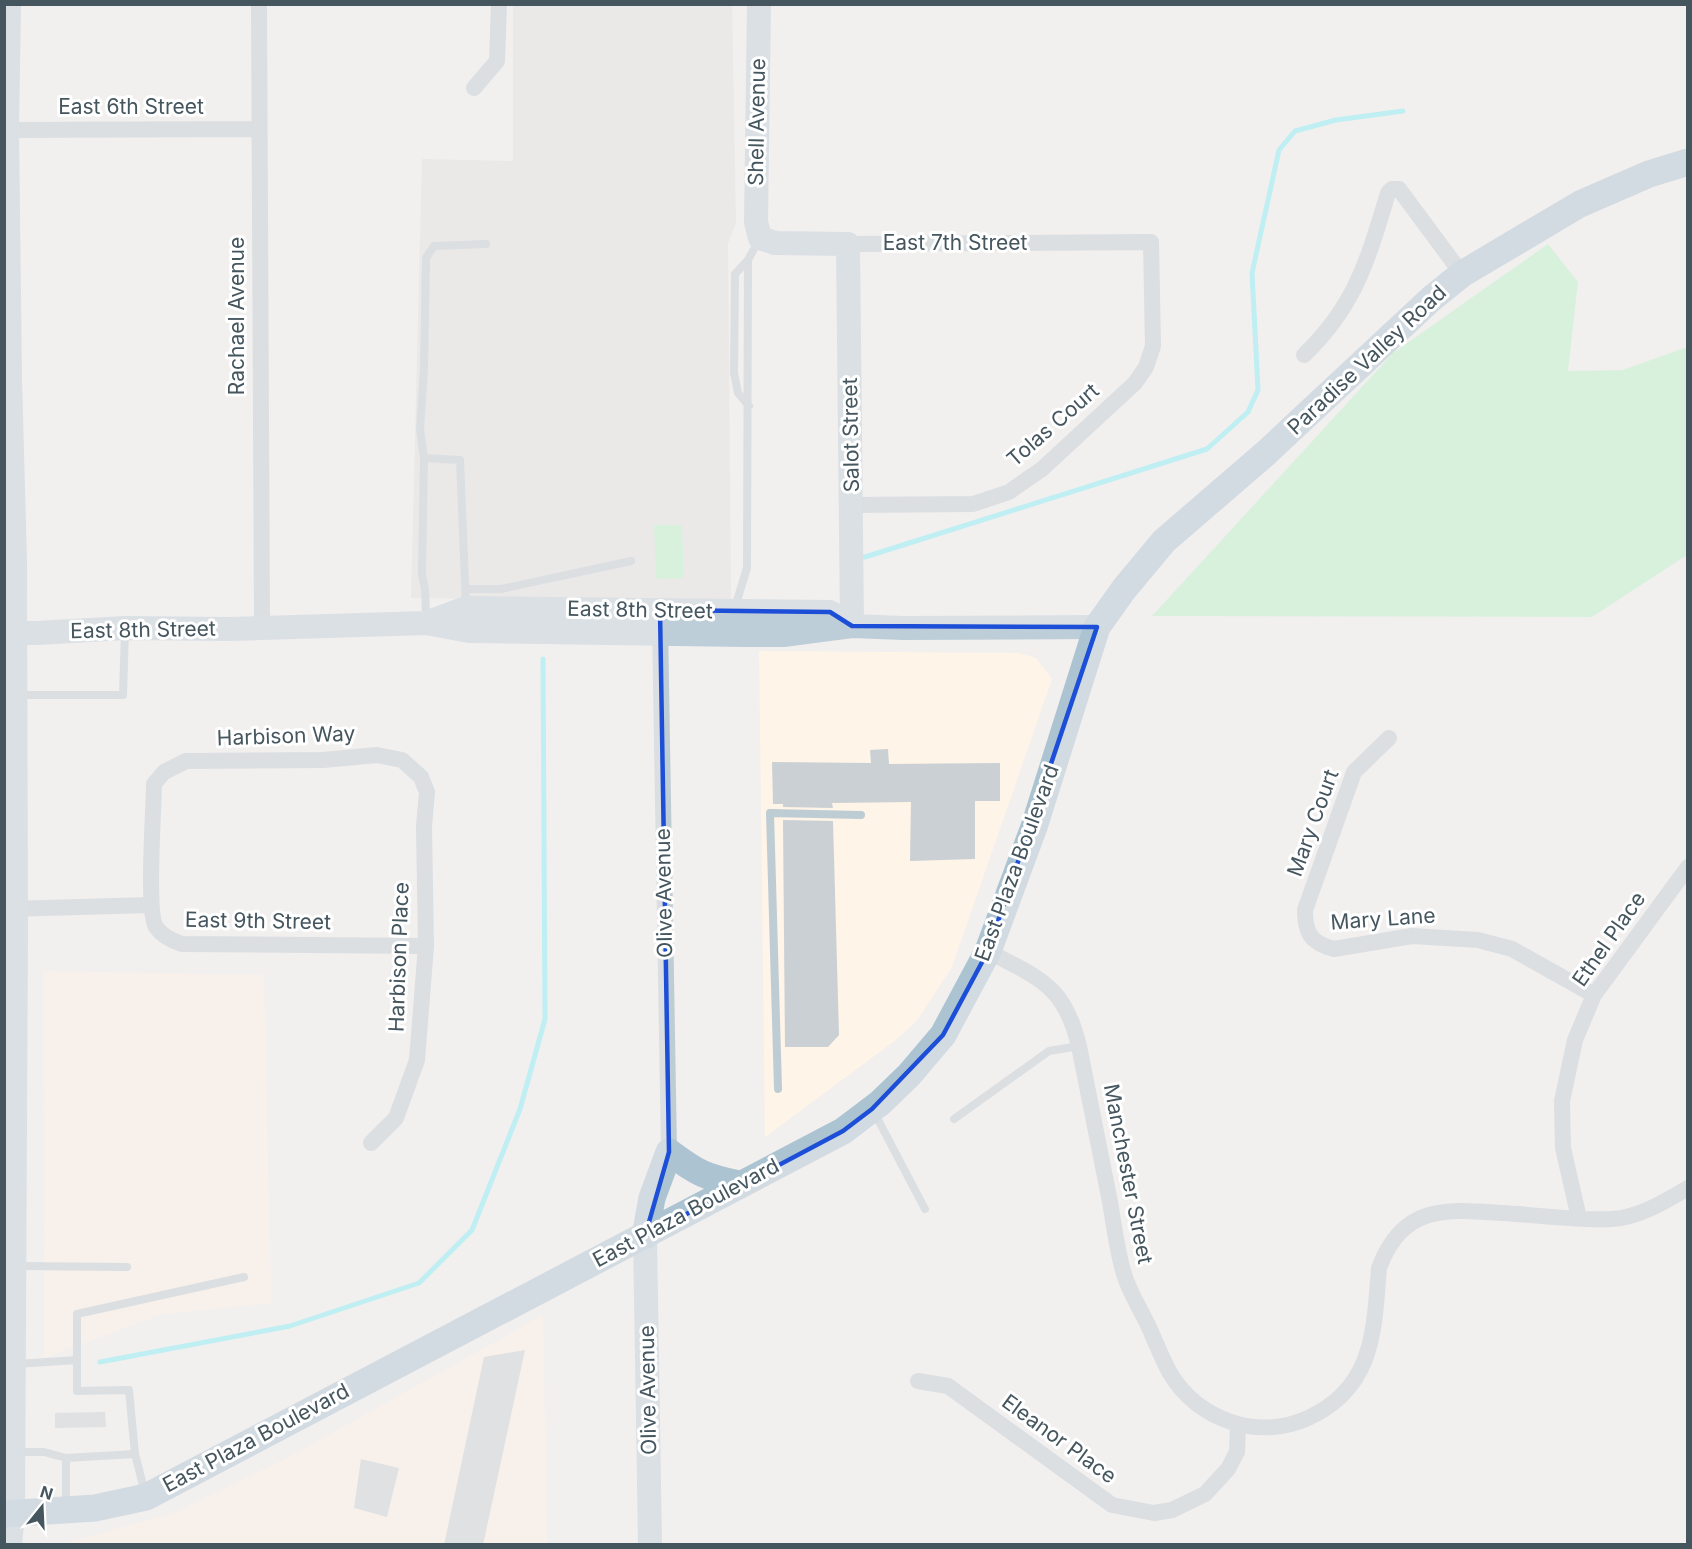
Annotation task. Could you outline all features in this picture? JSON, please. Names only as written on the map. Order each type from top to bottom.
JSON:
[{"type":"main road","points":[[9,4],[6,130],[11,691],[10,1270],[13,1364],[10,1545]]},
{"type":"main road","name":"Shell Avenue","points":[[759,4],[756,222],[760,238]]},
{"type":"main road","name":"Paradise Valley Road","points":[[1097,627],[1124,589],[1164,541],[1266,453],[1431,299],[1462,274],[1580,204],[1649,174],[1688,162]]},
{"type":"main road","name":"East 7th Street","points":[[760,238],[775,243],[848,244]]},
{"type":"main road","name":"Salot Street","points":[[848,244],[852,626]]},
{"type":"main road","name":"East 8th Street","points":[[426,623],[466,598],[660,610],[830,612],[852,626]]},
{"type":"main road","name":"East 8th Street","points":[[10,632],[426,623],[469,631],[783,635],[852,626],[1097,627]]},
{"type":"main road","name":"East Plaza Boulevard","points":[[9,1514],[66,1512],[146,1497],[197,1468],[843,1131],[872,1109],[909,1075],[943,1035],[988,951],[1035,822],[1097,627]]},
{"type":"main road","points":[[645,1236],[652,1198],[669,1152],[708,1178],[740,1184]]},
{"type":"main road","name":"Olive Avenue","points":[[645,1236],[650,1545]]},
{"type":"street","name":"Rachael Avenue","points":[[259,4],[262,628]]},
{"type":"street","points":[[474,88],[497,61],[498,4]]},
{"type":"street","name":"East 6th Street","points":[[6,130],[258,129]]},
{"type":"street","points":[[1304,355],[1322,338],[1342,312],[1365,267],[1388,193],[1392,189],[1399,189],[1462,274]]},
{"type":"street","name":"East 7th Street","points":[[848,244],[1151,242]]},
{"type":"street","name":"Tolas Court","points":[[852,505],[973,504],[1009,492],[1042,469],[1135,383],[1146,367],[1153,346],[1151,242]]},
{"type":"street","name":"Olive Avenue","points":[[660,610],[669,1152]]},
{"type":"street","name":"Mary Court","points":[[1310,935],[1305,927],[1305,910],[1354,772],[1389,738]]},
{"type":"street","name":"Harbison Way","points":[[150,905],[154,784],[164,772],[186,761],[323,760],[377,755],[395,757],[409,765]]},
{"type":"street","name":"Harbison Place","points":[[371,1143],[396,1118],[417,1060],[426,946],[424,826],[427,792],[421,777],[409,765]]},
{"type":"street","name":"Ethel Place","points":[[1578,1218],[1563,1148],[1562,1101],[1575,1040],[1594,995],[1688,867]]},
{"type":"street","points":[[10,909],[150,905]]},
{"type":"street","name":"East 9th Street","points":[[150,905],[155,926],[171,940],[183,944],[426,946]]},
{"type":"street","name":"Mary Lane","points":[[1310,935],[1322,946],[1334,948],[1412,936],[1478,940],[1512,950],[1594,995]]},
{"type":"street","name":"Manchester Street","points":[[988,951],[1040,979],[1059,995],[1074,1024],[1124,1274],[1171,1374],[1188,1397],[1213,1416],[1238,1425],[1271,1428],[1303,1420],[1330,1406],[1351,1385],[1359,1374],[1371,1347],[1379,1268],[1383,1257],[1395,1237],[1413,1222],[1432,1213],[1453,1210],[1615,1219],[1642,1212],[1688,1188]]},
{"type":"street","name":"Eleanor Place","points":[[918,1381],[948,1386],[1112,1505],[1154,1513],[1172,1510],[1205,1494],[1228,1469],[1237,1452],[1238,1425]]},
{"type":"lane","points":[[749,406],[738,393],[734,373],[735,274],[748,260],[760,238]]},
{"type":"lane","points":[[426,623],[426,589],[422,574],[424,458],[420,429],[424,369],[426,258],[434,246],[486,244]]},
{"type":"lane","points":[[733,612],[747,568],[748,260]]},
{"type":"lane","points":[[424,458],[460,460],[466,598],[631,561]]},
{"type":"lane","points":[[11,691],[123,695],[124,628]]},
{"type":"lane","points":[[778,1089],[770,813],[861,815]]},
{"type":"lane","points":[[954,1119],[1049,1051],[1079,1046]]},
{"type":"lane","points":[[872,1109],[926,1209]]},
{"type":"lane","points":[[10,1270],[127,1267]]},
{"type":"lane","points":[[146,1497],[135,1454],[129,1390],[77,1391],[77,1314],[244,1277]]},
{"type":"lane","points":[[13,1364],[77,1360]]},
{"type":"lane","points":[[13,1452],[44,1452],[66,1458],[135,1454]]},
{"type":"lane","points":[[66,1458],[66,1512]]},
{"type":"highlighted area","points":[[660,610],[830,612],[852,626],[1097,627],[988,951],[943,1035],[872,1109],[843,1131],[645,1236],[669,1152]]},
{"type":"shaded area","points":[[513,5],[732,5],[736,223],[728,243],[731,602],[411,598],[422,159],[513,161]]},
{"type":"shaded area","points":[[759,651],[1019,653],[1036,658],[1052,679],[952,967],[918,1019],[896,1040],[765,1137]]},
{"type":"shaded area","points":[[43,971],[264,975],[271,1303],[163,1314],[44,1358]]},
{"type":"shaded area","points":[[543,1315],[547,1544],[62,1544],[173,1513],[287,1458]]},
{"type":"green space","points":[[1548,244],[1578,282],[1568,371],[1623,370],[1687,347],[1687,555],[1592,617],[1152,616],[1393,353]]},
{"type":"green space","points":[[654,525],[682,525],[684,578],[656,579]]},
{"type":"building","points":[[888,749],[889,764],[1000,763],[1000,801],[975,801],[975,859],[910,861],[911,802],[832,803],[833,808],[783,807],[783,804],[773,804],[772,762],[871,763],[870,750]]},
{"type":"building","points":[[783,820],[833,821],[839,1035],[828,1047],[785,1047]]},
{"type":"building","points":[[525,1350],[483,1545],[444,1545],[484,1357]]},
{"type":"building","points":[[105,1412],[106,1427],[55,1428],[55,1413]]},
{"type":"building","points":[[361,1459],[399,1468],[387,1517],[354,1508]]},
{"type":"waterway","points":[[865,557],[1207,449],[1248,412],[1258,390],[1252,273],[1279,150],[1295,131],[1336,120],[1403,111]]},
{"type":"waterway","points":[[100,1362],[290,1326],[419,1283],[472,1230],[520,1109],[545,1019],[543,659]]}]
